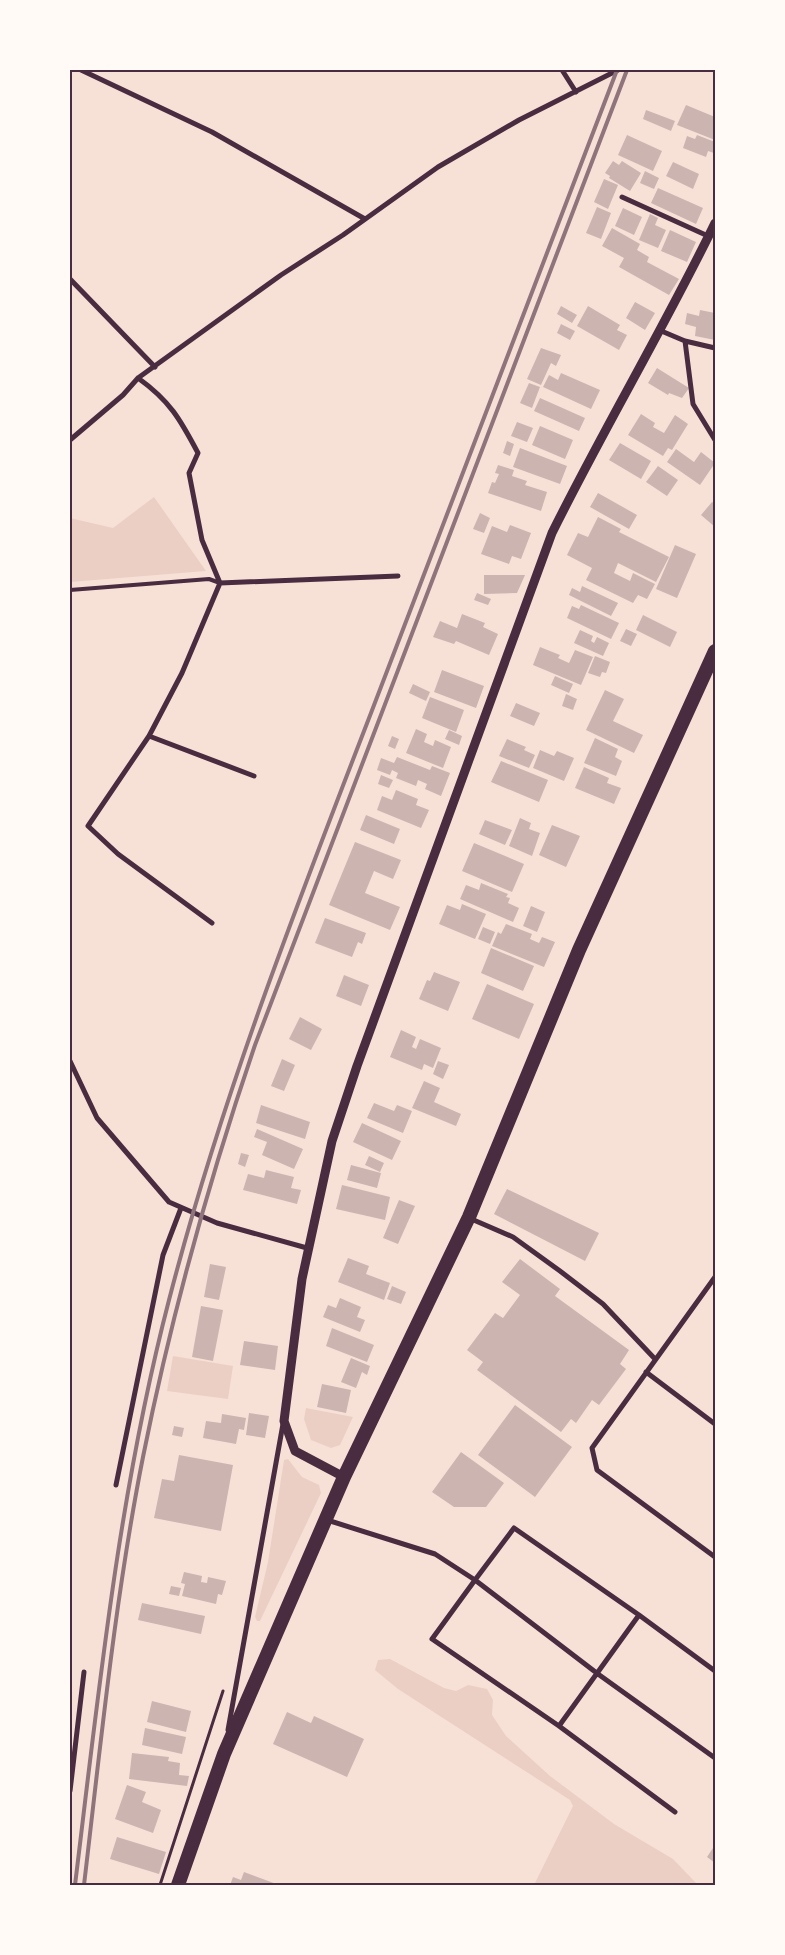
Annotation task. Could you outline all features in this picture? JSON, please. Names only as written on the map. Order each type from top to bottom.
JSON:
[{"type":"highway","points":[[178,1885],[224,1754],[344,1477],[469,1217],[580,950],[715,651]]},
{"type":"street","points":[[81,70],[212,132],[365,219]]},
{"type":"street","points":[[562,70],[576,92]]},
{"type":"street","points":[[70,440],[123,396],[138,378],[281,275],[438,167],[518,120],[618,70]]},
{"type":"street","points":[[622,197],[708,236]]},
{"type":"street","points":[[224,1754],[284,1421],[307,1248],[332,1142],[357,1066],[552,533],[590,456],[660,330],[715,222]]},
{"type":"street","points":[[70,279],[155,367]]},
{"type":"street","points":[[660,330],[685,341],[715,348]]},
{"type":"street","points":[[685,341],[693,404],[715,440]]},
{"type":"street","points":[[138,378],[156,391],[177,414],[198,453],[189,473],[202,540],[220,583],[182,673],[150,736],[88,826],[118,854],[212,923]]},
{"type":"street","points":[[220,583],[398,576]]},
{"type":"street","points":[[150,736],[254,776]]},
{"type":"street","points":[[70,1061],[98,1118],[169,1202],[217,1223],[307,1248]]},
{"type":"street","points":[[116,1485],[163,1256],[181,1208]]},
{"type":"street","points":[[469,1217],[513,1237],[560,1271],[603,1304],[655,1359]]},
{"type":"street","points":[[715,1277],[592,1448],[597,1470],[715,1557]]},
{"type":"street","points":[[709,1286],[715,1290]]},
{"type":"street","points":[[646,1372],[715,1424]]},
{"type":"street","points":[[284,1421],[295,1451],[344,1477]]},
{"type":"street","points":[[326,1519],[435,1554],[475,1580],[598,1674],[715,1758]]},
{"type":"street","points":[[675,1812],[559,1726],[432,1639],[514,1528],[639,1615],[715,1671]]},
{"type":"street","points":[[559,1726],[639,1615]]},
{"type":"street","points":[[70,1791],[84,1672]]},
{"type":"lane","points":[[70,590],[209,579],[220,583]]},
{"type":"path","points":[[160,1885],[223,1688]]},
{"type":"shaded area","points":[[154,497],[206,571],[70,582],[70,518],[113,528]]},
{"type":"shaded area","points":[[173,1356],[233,1366],[228,1399],[167,1391]]},
{"type":"shaded area","points":[[306,1408],[353,1417],[340,1445],[331,1448],[311,1440],[304,1419]]},
{"type":"shaded area","points":[[288,1459],[302,1477],[319,1485],[321,1493],[260,1621],[257,1621],[255,1617],[268,1562],[284,1460]]},
{"type":"shaded area","points":[[390,1659],[444,1688],[456,1691],[468,1685],[487,1689],[493,1700],[492,1715],[506,1736],[550,1776],[614,1824],[673,1859],[698,1885],[534,1885],[573,1806],[570,1800],[398,1689],[375,1670],[378,1660]]},
{"type":"building","points":[[686,105],[715,117],[715,140],[677,125]]},
{"type":"building","points":[[646,110],[675,121],[671,131],[643,119]]},
{"type":"building","points":[[627,135],[662,151],[653,171],[618,155]]},
{"type":"building","points":[[697,135],[715,142],[714,153],[708,151],[706,157],[683,148],[687,136],[695,139]]},
{"type":"building","points":[[613,161],[619,165],[622,161],[641,173],[630,191],[609,178],[610,176],[605,173]]},
{"type":"building","points":[[673,162],[699,174],[693,189],[666,176]]},
{"type":"building","points":[[645,171],[659,178],[654,189],[640,183]]},
{"type":"building","points":[[604,179],[618,185],[608,209],[594,202]]},
{"type":"building","points":[[658,188],[703,208],[696,224],[651,203]]},
{"type":"building","points":[[597,207],[611,213],[601,239],[586,233]]},
{"type":"building","points":[[623,208],[642,217],[634,235],[615,226]]},
{"type":"building","points":[[650,214],[658,218],[655,225],[666,230],[658,248],[639,240]]},
{"type":"building","points":[[612,228],[640,244],[637,250],[649,257],[647,262],[679,279],[669,295],[619,267],[624,258],[602,246]]},
{"type":"building","points":[[670,230],[696,242],[687,262],[661,251]]},
{"type":"building","points":[[635,302],[655,313],[645,330],[626,318]]},
{"type":"building","points":[[561,306],[577,315],[572,323],[557,314]]},
{"type":"building","points":[[588,306],[620,325],[617,330],[627,335],[619,350],[577,326]]},
{"type":"building","points":[[700,310],[715,313],[715,340],[695,336],[696,327],[685,324],[687,313],[699,316]]},
{"type":"building","points":[[561,324],[575,331],[570,340],[557,333]]},
{"type":"building","points":[[541,348],[561,355],[556,366],[551,363],[541,385],[527,379]]},
{"type":"building","points":[[657,368],[689,388],[682,398],[669,393],[668,395],[648,383]]},
{"type":"building","points":[[561,373],[600,390],[591,409],[543,387],[549,375],[558,380]]},
{"type":"building","points":[[529,383],[540,387],[532,408],[520,403]]},
{"type":"building","points":[[540,398],[585,418],[579,431],[534,411]]},
{"type":"building","points":[[641,414],[655,423],[653,427],[664,433],[675,415],[688,424],[672,450],[668,448],[663,456],[628,435]]},
{"type":"building","points":[[517,422],[533,428],[527,442],[511,436]]},
{"type":"building","points":[[540,426],[573,440],[565,459],[532,445]]},
{"type":"building","points":[[507,441],[514,444],[510,456],[503,453]]},
{"type":"building","points":[[620,443],[651,461],[641,479],[609,460]]},
{"type":"building","points":[[520,448],[567,466],[560,484],[513,467]]},
{"type":"building","points":[[676,449],[694,462],[701,452],[715,463],[700,485],[667,462]]},
{"type":"building","points":[[498,465],[514,470],[512,476],[527,481],[525,485],[547,492],[541,511],[488,493],[492,482],[495,483],[499,474],[495,473]]},
{"type":"building","points":[[658,466],[678,480],[667,496],[646,482]]},
{"type":"building","points":[[598,493],[637,515],[629,529],[590,507]]},
{"type":"building","points":[[712,502],[715,504],[715,527],[701,515]]},
{"type":"building","points":[[480,513],[490,518],[484,533],[473,529]]},
{"type":"building","points":[[598,517],[621,529],[619,532],[669,557],[656,582],[618,563],[614,573],[630,581],[633,573],[655,584],[647,599],[638,595],[633,603],[586,580],[592,568],[567,555],[578,533],[588,537]]},
{"type":"building","points":[[510,525],[531,533],[521,559],[512,556],[509,564],[481,554],[492,526],[507,532]]},
{"type":"building","points":[[675,545],[696,554],[677,598],[656,589]]},
{"type":"building","points":[[484,575],[525,575],[517,593],[484,594]]},
{"type":"building","points":[[582,586],[618,603],[611,616],[569,595],[572,588],[580,592]]},
{"type":"building","points":[[477,593],[491,599],[488,605],[474,600]]},
{"type":"building","points":[[581,605],[619,623],[611,639],[567,618],[572,606],[579,609]]},
{"type":"building","points":[[462,614],[485,623],[483,627],[498,634],[489,655],[456,641],[454,644],[433,637],[440,621],[457,628]]},
{"type":"building","points":[[643,615],[677,632],[670,647],[636,630]]},
{"type":"building","points":[[626,629],[637,634],[631,646],[620,641]]},
{"type":"building","points":[[580,630],[593,636],[591,641],[594,643],[597,637],[609,643],[603,656],[574,643]]},
{"type":"building","points":[[540,647],[560,655],[558,658],[569,663],[575,650],[593,657],[581,685],[533,665]]},
{"type":"building","points":[[595,656],[610,662],[606,673],[602,672],[600,677],[588,673]]},
{"type":"building","points":[[442,670],[484,686],[476,708],[434,692]]},
{"type":"building","points":[[555,676],[573,684],[569,693],[551,685]]},
{"type":"building","points":[[413,684],[430,692],[426,701],[409,693]]},
{"type":"building","points":[[605,690],[624,699],[613,721],[643,735],[634,753],[586,730]]},
{"type":"building","points":[[566,694],[577,699],[573,710],[562,706]]},
{"type":"building","points":[[430,697],[464,710],[456,732],[422,718]]},
{"type":"building","points":[[516,703],[540,713],[534,726],[510,716]]},
{"type":"building","points":[[416,729],[427,734],[424,742],[433,746],[435,740],[451,747],[443,768],[406,753]]},
{"type":"building","points":[[449,730],[462,736],[459,745],[445,739]]},
{"type":"building","points":[[392,736],[399,739],[395,749],[388,746]]},
{"type":"building","points":[[595,738],[618,749],[615,757],[622,761],[616,776],[584,763]]},
{"type":"building","points":[[507,739],[526,747],[524,750],[535,755],[529,768],[499,756]]},
{"type":"building","points":[[540,750],[554,756],[557,751],[574,758],[564,781],[533,768]]},
{"type":"building","points":[[397,757],[430,770],[432,766],[450,773],[441,796],[425,789],[427,784],[418,780],[416,786],[396,778],[398,773],[392,770],[390,775],[377,770],[381,758],[394,763]]},
{"type":"building","points":[[501,761],[548,780],[539,802],[491,782]]},
{"type":"building","points":[[584,767],[609,778],[607,783],[621,788],[614,804],[575,788]]},
{"type":"building","points":[[381,775],[393,780],[389,788],[378,784]]},
{"type":"building","points":[[396,790],[418,799],[416,805],[429,810],[421,828],[377,810],[382,796],[392,800]]},
{"type":"building","points":[[366,815],[400,829],[394,844],[360,830]]},
{"type":"building","points":[[520,818],[531,823],[529,829],[540,833],[532,856],[509,846]]},
{"type":"building","points":[[485,820],[512,830],[505,845],[479,834]]},
{"type":"building","points":[[552,825],[580,836],[566,867],[539,855]]},
{"type":"building","points":[[355,842],[401,860],[393,879],[374,871],[365,893],[400,907],[390,930],[329,905]]},
{"type":"building","points":[[474,843],[524,864],[512,892],[462,871]]},
{"type":"building","points":[[481,883],[508,894],[506,897],[510,898],[508,903],[519,908],[513,922],[460,899],[466,885],[479,890]]},
{"type":"building","points":[[462,904],[486,914],[475,939],[439,924],[447,905],[460,910]]},
{"type":"building","points":[[531,906],[545,912],[537,932],[523,926]]},
{"type":"building","points":[[325,918],[366,933],[362,944],[358,942],[352,957],[315,943]]},
{"type":"building","points":[[506,924],[532,934],[530,939],[539,943],[542,937],[555,942],[544,967],[492,946],[498,932],[501,934]]},
{"type":"building","points":[[483,927],[495,932],[490,944],[478,939]]},
{"type":"building","points":[[491,948],[534,966],[523,991],[481,973]]},
{"type":"building","points":[[434,972],[460,982],[448,1011],[419,999],[427,980],[430,981]]},
{"type":"building","points":[[344,975],[369,985],[361,1006],[336,996]]},
{"type":"building","points":[[487,984],[534,1004],[519,1039],[472,1019]]},
{"type":"building","points":[[300,1017],[322,1029],[311,1050],[289,1039]]},
{"type":"building","points":[[401,1030],[416,1037],[412,1047],[416,1049],[420,1039],[441,1048],[433,1068],[424,1064],[422,1070],[390,1057]]},
{"type":"building","points":[[282,1059],[295,1065],[284,1091],[271,1086]]},
{"type":"building","points":[[438,1061],[449,1065],[443,1079],[433,1074]]},
{"type":"building","points":[[424,1081],[440,1088],[434,1102],[461,1114],[456,1126],[412,1108]]},
{"type":"building","points":[[374,1103],[394,1111],[397,1105],[412,1111],[403,1133],[367,1118]]},
{"type":"building","points":[[261,1105],[310,1122],[305,1139],[256,1123]]},
{"type":"building","points":[[362,1123],[401,1141],[392,1160],[353,1142]]},
{"type":"building","points":[[257,1129],[303,1149],[294,1169],[262,1155],[267,1142],[254,1137]]},
{"type":"building","points":[[241,1153],[249,1155],[245,1167],[238,1164]]},
{"type":"building","points":[[369,1156],[384,1163],[380,1172],[365,1165]]},
{"type":"building","points":[[351,1165],[381,1173],[377,1188],[347,1180]]},
{"type":"building","points":[[266,1170],[294,1177],[291,1188],[301,1190],[297,1204],[243,1190],[248,1174],[264,1178]]},
{"type":"building","points":[[342,1185],[390,1197],[385,1220],[336,1209]]},
{"type":"building","points":[[507,1189],[599,1233],[585,1261],[494,1214]]},
{"type":"building","points":[[399,1200],[415,1206],[398,1244],[383,1238]]},
{"type":"building","points":[[348,1258],[369,1266],[366,1274],[390,1283],[384,1300],[338,1282]]},
{"type":"building","points":[[520,1259],[560,1289],[555,1296],[629,1350],[620,1364],[626,1369],[599,1405],[592,1400],[576,1423],[571,1419],[561,1432],[477,1370],[483,1362],[467,1350],[495,1313],[503,1318],[520,1295],[502,1282]]},
{"type":"building","points":[[210,1264],[226,1267],[219,1300],[204,1297]]},
{"type":"building","points":[[392,1286],[406,1292],[401,1304],[387,1299]]},
{"type":"building","points":[[340,1298],[361,1307],[357,1317],[365,1320],[360,1332],[323,1317],[328,1305],[336,1308]]},
{"type":"building","points":[[201,1306],[223,1310],[213,1361],[192,1357]]},
{"type":"building","points":[[332,1328],[374,1345],[367,1362],[326,1346]]},
{"type":"building","points":[[244,1341],[278,1346],[275,1370],[240,1365]]},
{"type":"building","points":[[351,1358],[370,1366],[367,1375],[362,1372],[356,1388],[341,1382]]},
{"type":"building","points":[[322,1384],[351,1390],[346,1413],[317,1407]]},
{"type":"building","points":[[515,1405],[572,1447],[535,1497],[478,1455]]},
{"type":"building","points":[[249,1413],[269,1416],[265,1438],[246,1435]]},
{"type":"building","points":[[222,1414],[246,1418],[244,1430],[239,1429],[236,1444],[203,1438],[206,1421],[221,1423]]},
{"type":"building","points":[[174,1426],[184,1428],[182,1437],[172,1435]]},
{"type":"building","points":[[461,1452],[504,1483],[486,1507],[454,1507],[432,1492]]},
{"type":"building","points":[[179,1455],[233,1465],[221,1531],[154,1518],[162,1479],[174,1481]]},
{"type":"building","points":[[184,1572],[202,1576],[201,1582],[207,1583],[208,1577],[226,1581],[222,1595],[218,1594],[216,1604],[182,1596],[185,1584],[181,1583]]},
{"type":"building","points":[[171,1586],[181,1588],[179,1596],[169,1594]]},
{"type":"building","points":[[142,1603],[205,1616],[201,1634],[138,1620]]},
{"type":"building","points":[[152,1701],[191,1711],[186,1732],[147,1722]]},
{"type":"building","points":[[287,1712],[311,1723],[314,1716],[364,1739],[347,1777],[273,1744]]},
{"type":"building","points":[[145,1728],[186,1737],[182,1754],[142,1745]]},
{"type":"building","points":[[132,1753],[169,1757],[168,1761],[180,1763],[179,1775],[189,1776],[187,1786],[129,1779]]},
{"type":"building","points":[[127,1785],[146,1792],[142,1802],[161,1810],[153,1833],[115,1819]]},
{"type":"building","points":[[117,1837],[166,1852],[159,1874],[110,1859]]},
{"type":"building","points":[[715,1845],[715,1863],[707,1857]]},
{"type":"building","points":[[244,1872],[279,1885],[230,1885],[233,1877],[241,1880]]},
{"type":"railway","points":[[75,1885],[112,1591],[137,1445],[169,1300],[212,1151],[261,1004],[315,858],[617,70]]},
{"type":"railway","points":[[84,1885],[109,1670],[133,1510],[166,1353],[192,1249],[222,1147],[255,1045],[627,70]]}]
